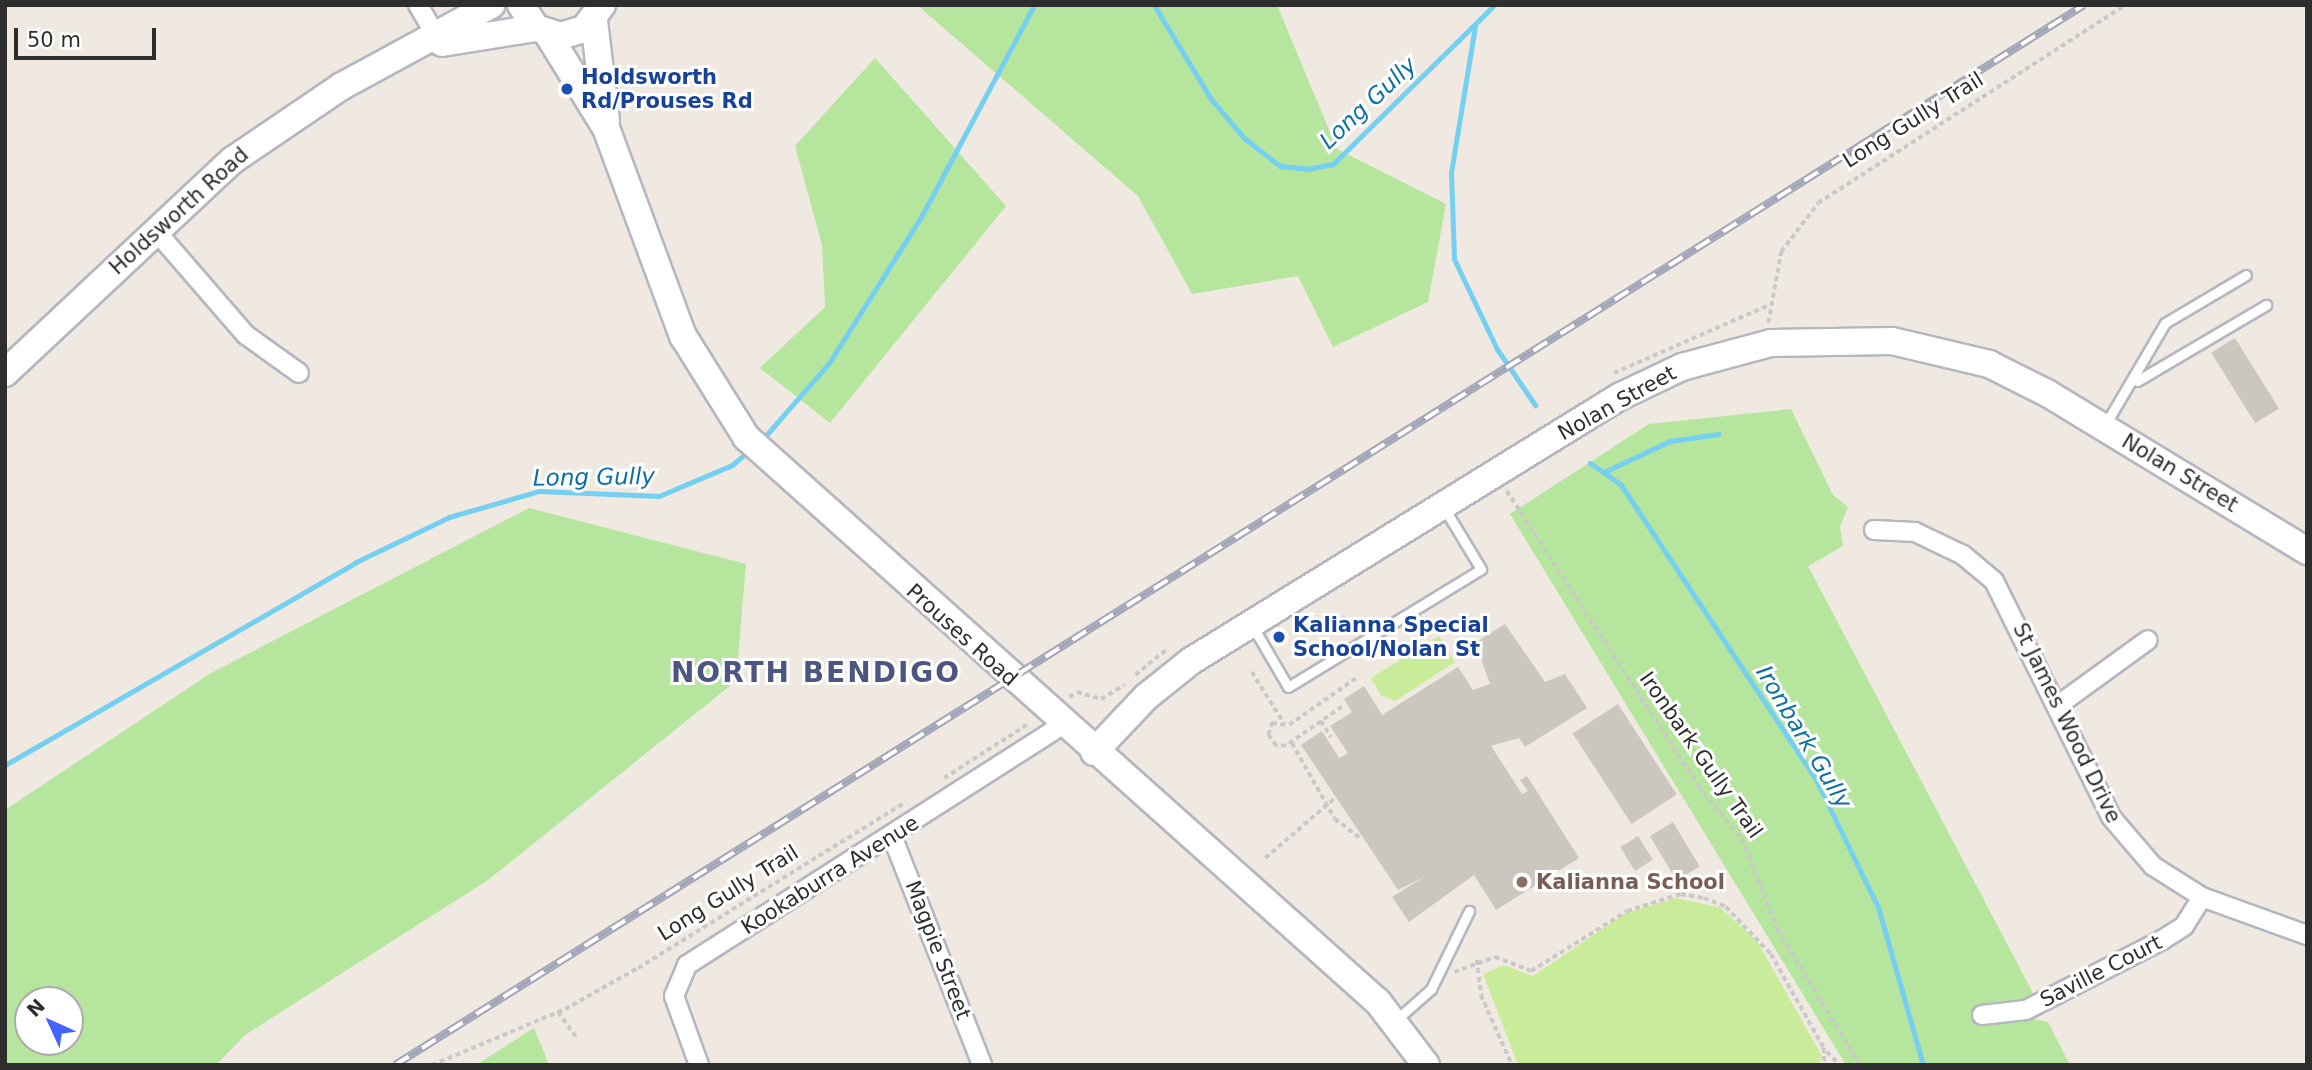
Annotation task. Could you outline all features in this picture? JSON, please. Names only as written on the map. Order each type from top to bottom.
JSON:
[{"type":"street","points":[[418,5],[439,38]]},
{"type":"street","name":"Holdsworth Road","points":[[5,373],[155,230],[255,144],[370,70],[439,38],[491,5]]},
{"type":"street","name":"Prouses Road","points":[[521,5],[542,30],[607,128],[683,336],[754,446],[1396,1020],[1426,1065]]},
{"type":"street","name":"Holdsworth Road","points":[[439,38],[542,30],[573,34],[601,10]]},
{"type":"street","name":"Prouses Road","points":[[601,10],[607,128]]},
{"type":"street","points":[[155,230],[246,335],[299,373]]},
{"type":"street","name":"Nolan Street","points":[[1094,752],[1160,684],[1649,381],[1711,357],[1795,339],[1892,341],[1957,354],[2020,378],[2307,551]]},
{"type":"street","name":"St James Wood Drive","points":[[1874,530],[1915,532],[1984,570],[2007,601],[2120,830],[2153,866],[2202,897],[2307,935]]},
{"type":"street","points":[[2057,706],[2147,640]]},
{"type":"street","name":"Kookaburra Avenue","points":[[699,1065],[675,1003],[682,970],[1063,725]]},
{"type":"street","name":"Magpie Street","points":[[892,836],[982,1065]]},
{"type":"street","name":"Saville Court","points":[[1982,1015],[2026,1010],[2162,940],[2184,926],[2202,897]]},
{"type":"lane","points":[[2104,427],[2135,382],[2165,323],[2246,275]]},
{"type":"lane","points":[[2135,382],[2266,304]]},
{"type":"lane","points":[[1252,626],[1288,687],[1481,569],[1443,507]]},
{"type":"lane","points":[[1396,1020],[1434,983],[1469,911]]},
{"type":"path","name":"Long Gully Trail","points":[[1768,322],[1769,305],[1781,252],[1818,203],[2125,5]]},
{"type":"path","name":"Ironbark Gully Trail","points":[[1496,474],[1692,776],[1742,839],[1778,930],[1860,1065]]},
{"type":"path","points":[[1343,616],[1360,643]]},
{"type":"path","points":[[1252,672],[1285,725]]},
{"type":"path","points":[[1342,708],[1292,743],[1279,748],[1268,735],[1272,723],[1285,725],[1359,676]]},
{"type":"path","points":[[1321,721],[1331,737]]},
{"type":"path","points":[[940,783],[1027,725]]},
{"type":"path","points":[[1292,743],[1329,804],[1335,819],[1362,839]]},
{"type":"path","points":[[1265,858],[1336,797]]},
{"type":"path","name":"Long Gully Trail","points":[[432,1065],[558,1012],[920,798]]},
{"type":"path","points":[[1434,983],[1477,960],[1506,959],[1531,971],[1627,911],[1681,894],[1704,898],[1726,907],[1771,954],[1825,1051],[1840,1065]]},
{"type":"path","points":[[1477,960],[1481,995],[1512,1065]]},
{"type":"path","points":[[558,1012],[578,1040]]},
{"type":"path","points":[[1825,1051],[1825,1065]]},
{"type":"green space","points":[[917,5],[1277,5],[1337,149],[1446,204],[1428,302],[1333,347],[1298,276],[1192,294],[1138,196]]},
{"type":"green space","points":[[875,58],[1006,206],[830,423],[760,368],[825,307],[822,245],[795,146]]},
{"type":"green space","points":[[1791,409],[1833,495],[1848,507],[1840,527],[1843,546],[1808,566],[2034,995],[2022,1001],[2030,1018],[2048,1022],[2070,1065],[1846,1065],[1510,514],[1649,424]]},
{"type":"green space","points":[[529,508],[746,564],[736,681],[488,880],[245,1035],[216,1065],[5,1065],[5,810],[211,673]]},
{"type":"green space","points":[[1439,636],[1455,662],[1395,701],[1381,695],[1371,678]]},
{"type":"green space","points":[[1676,898],[1721,908],[1757,941],[1822,1056],[1819,1065],[1518,1065],[1483,974],[1504,965],[1533,976],[1626,913]]},
{"type":"green space","points":[[534,1028],[549,1065],[476,1065]]},
{"type":"building","points":[[2235,338],[2279,408],[2255,423],[2211,353]]},
{"type":"building","points":[[1505,624],[1545,682],[1565,674],[1587,708],[1525,747],[1519,738],[1491,746],[1522,794],[1528,791],[1520,780],[1527,776],[1579,858],[1496,910],[1474,875],[1409,922],[1392,897],[1424,877],[1398,890],[1301,745],[1322,731],[1339,758],[1348,753],[1330,726],[1352,712],[1344,699],[1364,686],[1382,715],[1458,667],[1473,690],[1490,684],[1475,643]]},
{"type":"building","points":[[1618,704],[1677,795],[1632,824],[1573,733]]},
{"type":"building","points":[[1673,822],[1700,867],[1677,880],[1650,836]]},
{"type":"building","points":[[1638,836],[1653,860],[1635,871],[1620,847]]},
{"type":"waterway","name":"Long Gully","points":[[761,441],[829,363],[921,217],[1034,5]]},
{"type":"waterway","name":"Long Gully","points":[[1154,5],[1211,99],[1244,138],[1280,166],[1307,169],[1333,164],[1494,5]]},
{"type":"waterway","name":"Ironbark Gully","points":[[1475,26],[1451,172],[1454,259],[1497,349],[1535,405]]},
{"type":"waterway","points":[[1606,471],[1670,441],[1718,434]]},
{"type":"waterway","name":"Long Gully","points":[[5,765],[356,562],[449,517],[539,491],[659,496],[732,465],[751,449]]},
{"type":"waterway","name":"Ironbark Gully","points":[[1590,463],[1621,485],[1816,780],[1878,907],[1923,1065]]},
{"type":"railway","points":[[395,1065],[2084,5]]},
{"type":"place","name":"Holdsworth Rd/Prouses Rd","points":[[567,89]]},
{"type":"place","name":"Kalianna Special School/Nolan St","points":[[1279,637]]},
{"type":"place","name":"Kalianna School","points":[[1522,882]]},
{"type":"district","name":"NORTH BENDIGO","points":[[816,673]]}]
